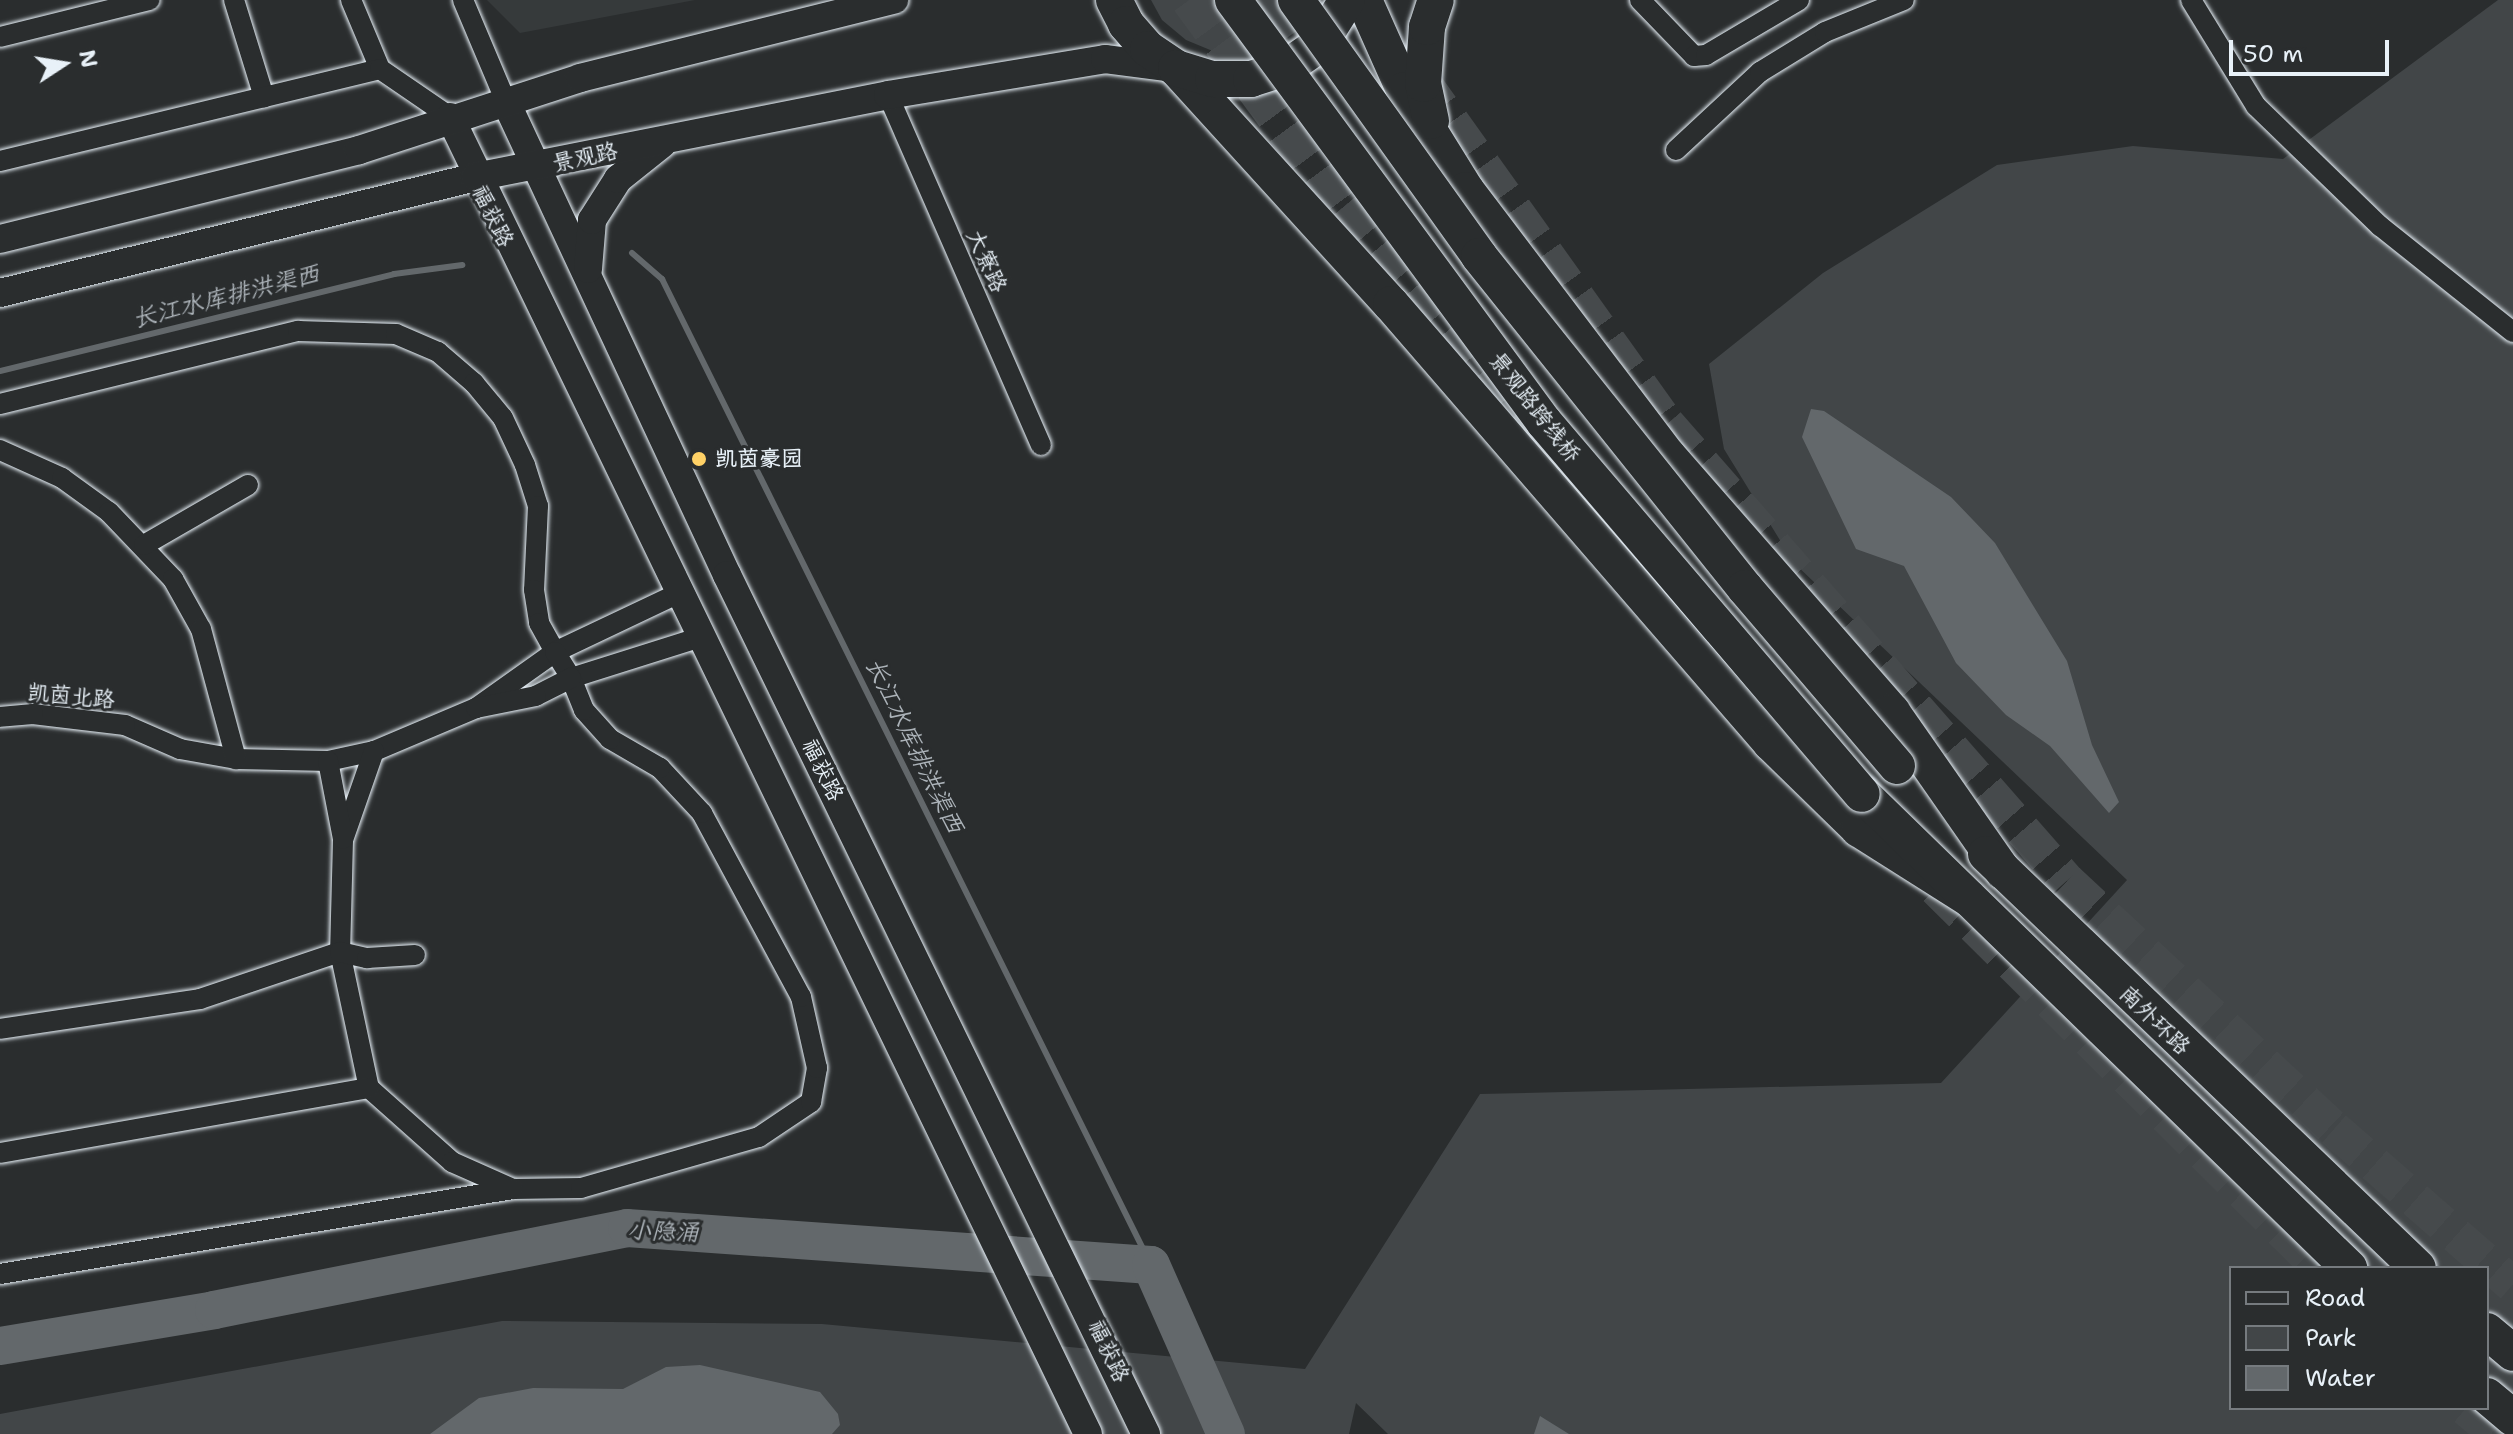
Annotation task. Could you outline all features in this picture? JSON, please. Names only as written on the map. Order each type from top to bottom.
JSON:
[{"type":"highway","points":[[1114,0],[1126,24],[1148,49],[1176,68],[1391,304],[1771,743],[1859,829],[1968,898]]},
{"type":"highway","name":"景观路跨线桥","points":[[1233,0],[1544,422],[1862,794]]},
{"type":"highway","name":"南外环路","points":[[1296,0],[1479,256],[1745,588],[1897,766],[2416,1266]]},
{"type":"highway","points":[[1176,68],[1225,79],[1251,79],[1287,67],[1319,45],[1347,0]]},
{"type":"highway","points":[[1364,0],[1404,90],[1466,190],[1659,445],[1892,712],[2003,871]]},
{"type":"highway","points":[[1434,138],[1423,84],[1427,27],[1436,0]]},
{"type":"highway","name":"南外环路","points":[[1862,794],[2347,1266]]},
{"type":"highway","points":[[2489,1333],[2513,1353]]},
{"type":"highway","points":[[2489,1398],[2513,1418]]},
{"type":"street","points":[[0,37],[149,0]]},
{"type":"street","points":[[234,0],[264,97]]},
{"type":"street","points":[[351,0],[380,69],[450,117]]},
{"type":"street","points":[[463,0],[506,102]]},
{"type":"street","points":[[0,239],[359,150],[450,117],[580,78],[894,0]]},
{"type":"street","points":[[1640,0],[1694,56],[1706,55],[1799,0]]},
{"type":"street","points":[[1676,150],[1760,72],[1825,32],[1904,0]]},
{"type":"street","points":[[2191,0],[2256,106],[2380,226],[2513,332]]},
{"type":"street","name":"景观路","points":[[0,293],[475,177],[538,167],[888,95],[1105,59],[1176,68]]},
{"type":"street","points":[[0,161],[380,69]]},
{"type":"street","name":"大寮路","points":[[888,95],[1041,445]]},
{"type":"street","name":"福获路","points":[[506,102],[727,575],[1092,1315],[1146,1434]]},
{"type":"street","name":"福获路","points":[[450,117],[475,177],[698,638],[1028,1317],[1088,1434]]},
{"type":"street","points":[[588,274],[592,220],[618,179],[666,141]]},
{"type":"street","points":[[0,404],[298,331],[396,334],[438,352],[474,383],[503,418],[525,465],[538,506],[534,590],[539,623],[571,678],[584,710],[610,739],[660,768],[702,813],[801,997],[817,1068],[811,1102],[759,1137],[581,1188],[513,1189],[0,1274]]},
{"type":"street","points":[[0,450],[62,478],[144,545],[173,579],[201,629],[236,759]]},
{"type":"street","points":[[144,545],[248,485]]},
{"type":"street","points":[[476,708],[555,652],[677,594]]},
{"type":"street","points":[[476,708],[536,696],[571,678],[698,638]]},
{"type":"street","name":"凯茵北路","points":[[0,717],[33,714],[125,725],[180,749],[236,759],[328,761],[374,751],[476,708]]},
{"type":"street","points":[[343,840],[374,751]]},
{"type":"street","points":[[328,761],[343,840],[340,952],[369,1088],[452,1162],[513,1189]]},
{"type":"street","points":[[0,1029],[200,999],[340,952],[367,958],[415,955]]},
{"type":"street","points":[[0,1153],[369,1088]]},
{"type":"shaded area","points":[[487,0],[695,0],[520,33]]},
{"type":"green space","points":[[1151,0],[1321,0],[1302,27],[1277,45],[1247,53],[1215,52],[1186,40],[1162,20]]},
{"type":"green space","points":[[2498,0],[2513,0],[2513,1434],[1388,1434],[1356,1403],[1349,1434],[0,1434],[0,1414],[502,1321],[822,1324],[1305,1369],[1480,1094],[1941,1083],[2127,880],[1794,563],[1724,449],[1709,364],[1823,273],[1997,165],[2133,146],[2283,159]]},
{"type":"water","points":[[1811,409],[1824,411],[1951,497],[1995,543],[2067,661],[2092,745],[2119,802],[2109,813],[2050,746],[2006,715],[1956,663],[1904,566],[1856,549],[1802,437]]},
{"type":"water","points":[[700,1365],[820,1392],[838,1414],[840,1425],[832,1434],[430,1434],[479,1398],[533,1388],[623,1389],[666,1367]]},
{"type":"water","points":[[1540,1416],[1569,1434],[1534,1434]]},
{"type":"waterway","name":"长江水库排洪渠西","points":[[632,253],[662,279],[1151,1265]]},
{"type":"waterway","name":"长江水库排洪渠西","points":[[0,371],[394,274],[462,265]]},
{"type":"waterway","name":"小隐涌","points":[[0,1346],[214,1310],[627,1228],[1151,1265],[1226,1434]]},
{"type":"tunnel","points":[[1189,0],[1342,208],[1689,622]]},
{"type":"tunnel","points":[[1420,78],[1667,424],[2067,881],[2334,1129],[2513,1285]]},
{"type":"tunnel","points":[[1936,888],[2318,1266]]},
{"type":"tunnel","points":[[2468,1410],[2497,1434]]},
{"type":"place","name":"凯茵豪园","points":[[699,459]]}]
